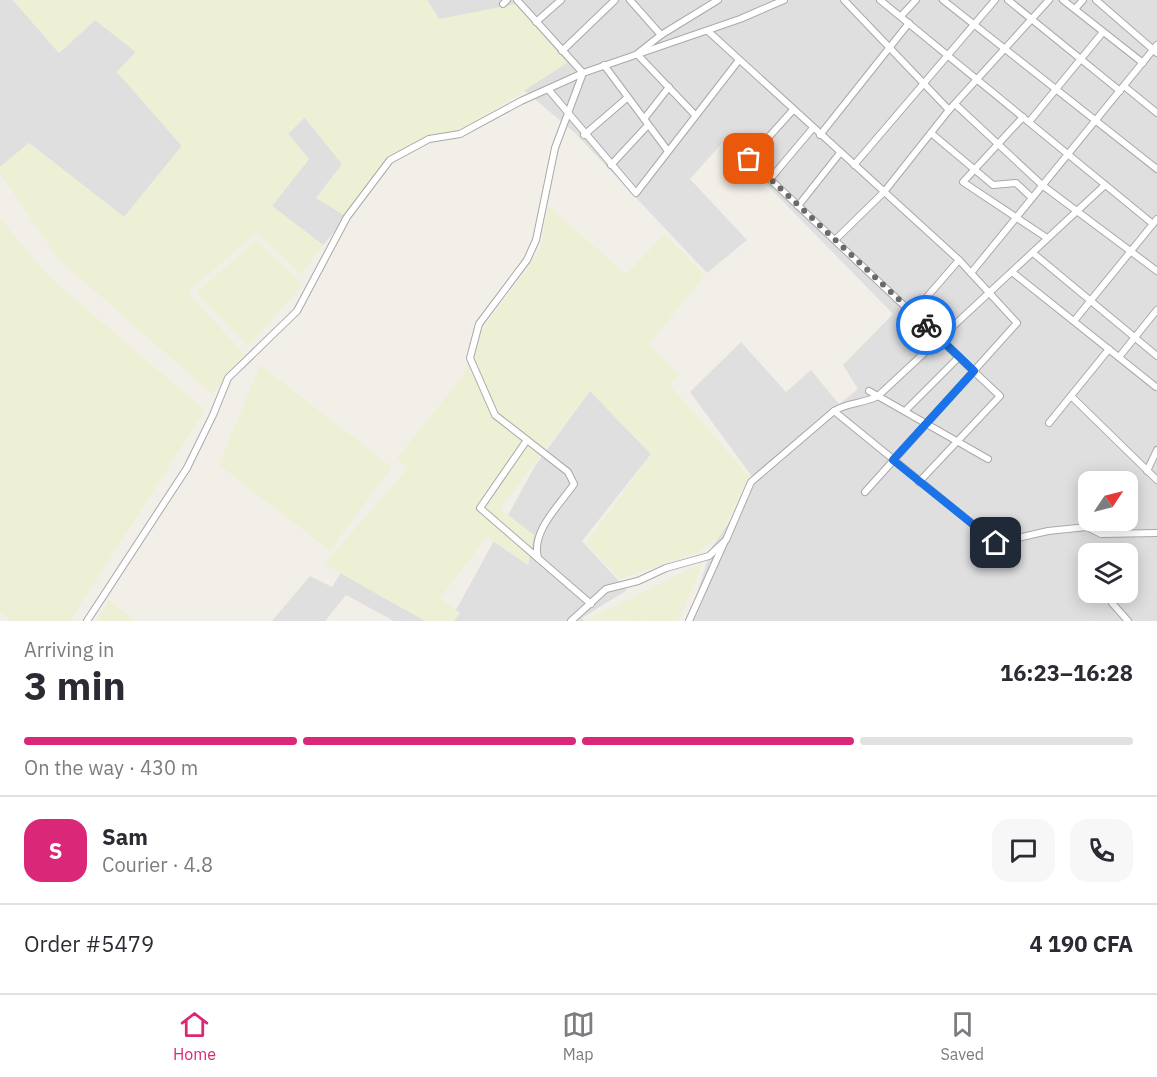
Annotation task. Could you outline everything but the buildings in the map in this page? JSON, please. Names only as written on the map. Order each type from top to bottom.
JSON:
[{"type":"street","points":[[516,0],[583,73]]},
{"type":"street","points":[[536,22],[561,0]]},
{"type":"street","points":[[562,51],[615,0]]},
{"type":"street","points":[[630,0],[661,34]]},
{"type":"street","points":[[638,54],[661,34],[718,0]]},
{"type":"street","points":[[87,621],[187,468],[228,378],[297,311],[347,218],[390,160],[429,138],[460,134],[583,73],[708,31],[784,0]]},
{"type":"street","points":[[844,0],[949,110]]},
{"type":"street","points":[[880,0],[1068,154],[1155,221],[1074,321]]},
{"type":"street","points":[[901,16],[916,0]]},
{"type":"street","points":[[943,0],[1157,169]]},
{"type":"street","points":[[854,165],[995,0]]},
{"type":"street","points":[[1008,0],[1080,59],[1157,113]]},
{"type":"street","points":[[835,240],[884,192],[949,110],[1049,0]]},
{"type":"street","points":[[1063,0],[1143,63]]},
{"type":"street","points":[[1075,9],[1083,0]]},
{"type":"street","points":[[971,273],[1156,49],[1096,0]]},
{"type":"street","points":[[820,135],[909,23]]},
{"type":"street","points":[[708,31],[959,260],[1017,323],[865,492]]},
{"type":"street","points":[[1047,238],[963,182],[997,145],[1056,90],[1103,32]]},
{"type":"street","points":[[638,54],[695,115]]},
{"type":"street","points":[[548,89],[584,135],[636,193],[739,60]]},
{"type":"street","points":[[604,65],[668,151]]},
{"type":"street","points":[[538,558],[535,546],[539,534],[574,484],[567,472],[495,415],[470,358],[479,324],[527,260],[536,240],[544,193],[566,113],[583,73]]},
{"type":"street","points":[[611,165],[646,122],[669,87]]},
{"type":"street","points":[[584,135],[627,98]]},
{"type":"street","points":[[956,104],[1042,185],[1157,271]]},
{"type":"street","points":[[749,159],[793,110]]},
{"type":"street","points":[[770,179],[813,128]]},
{"type":"street","points":[[931,133],[973,171],[993,185],[1016,183],[1032,198]]},
{"type":"street","points":[[740,151],[1000,396],[919,482]]},
{"type":"street","points":[[798,206],[840,153]]},
{"type":"street","points":[[688,621],[751,482],[834,411],[846,404],[866,403],[878,396],[1106,184]]},
{"type":"street","points":[[987,199],[993,185]]},
{"type":"street","points":[[1033,253],[1157,357]]},
{"type":"street","points":[[913,313],[959,260]]},
{"type":"street","points":[[1012,272],[1156,387]]},
{"type":"street","points":[[1119,357],[1156,312]]},
{"type":"street","points":[[1049,423],[1109,349]]},
{"type":"street","points":[[904,411],[959,357]]},
{"type":"street","points":[[869,391],[988,459]]},
{"type":"street","points":[[1071,396],[1157,480]]},
{"type":"street","points":[[834,411],[996,543],[1048,531],[1087,527],[1101,534],[1157,533]]},
{"type":"street","points":[[527,440],[480,508],[524,549],[538,558],[591,604]]},
{"type":"street","points":[[1147,471],[1157,450]]},
{"type":"street","points":[[571,621],[606,589],[638,581],[666,568],[708,556],[726,540]]},
{"type":"street","points":[[1112,603],[1128,621]]},
{"type":"shaded area","points":[[0,0],[13,0],[59,53],[95,20],[136,52],[117,72],[182,146],[124,217],[29,143],[0,167]]},
{"type":"shaded area","points":[[427,0],[1157,0],[1157,621],[688,621],[712,547],[756,482],[690,392],[741,342],[786,392],[811,370],[839,404],[858,389],[843,365],[893,314],[724,141],[690,179],[747,240],[707,273],[574,132],[439,19]]},
{"type":"shaded area","points":[[305,117],[342,164],[347,217],[323,245],[272,206],[309,159],[288,134]]},
{"type":"shaded area","points":[[590,391],[651,454],[582,541],[627,590],[582,618],[584,621],[450,621],[535,466]]},
{"type":"shaded area","points":[[342,571],[431,621],[394,621],[346,595],[325,621],[272,621],[310,576],[332,587]]},
{"type":"green space","points":[[13,0],[427,0],[439,19],[516,4],[567,63],[480,119],[381,166],[347,217],[316,198],[342,164],[304,117],[288,134],[309,159],[272,206],[323,245],[301,275],[257,233],[188,292],[244,354],[212,394],[59,260],[0,174],[0,167],[29,143],[124,217],[182,146],[117,72],[136,52],[95,20],[59,53]]},
{"type":"green space","points":[[548,206],[626,274],[665,234],[705,276],[649,344],[679,374],[670,385],[749,476],[721,535],[699,552],[619,579],[586,543],[651,454],[590,391],[500,509],[534,535],[528,565],[487,537],[440,598],[460,613],[454,621],[425,621],[324,564],[408,468],[396,459],[462,377],[481,332],[540,250]]},
{"type":"green space","points":[[0,218],[49,277],[205,410],[70,621],[11,621],[0,612]]},
{"type":"green space","points":[[257,240],[303,285],[248,346],[196,292]]},
{"type":"green space","points":[[260,365],[392,467],[330,551],[219,465]]},
{"type":"green space","points":[[703,563],[678,621],[585,620]]},
{"type":"green space","points":[[109,600],[135,621],[96,621]]},
{"type":"way so far","points":[[749,159],[926,325]]},
{"type":"route","points":[[926,325],[974,371],[893,460],[996,543]]}]
